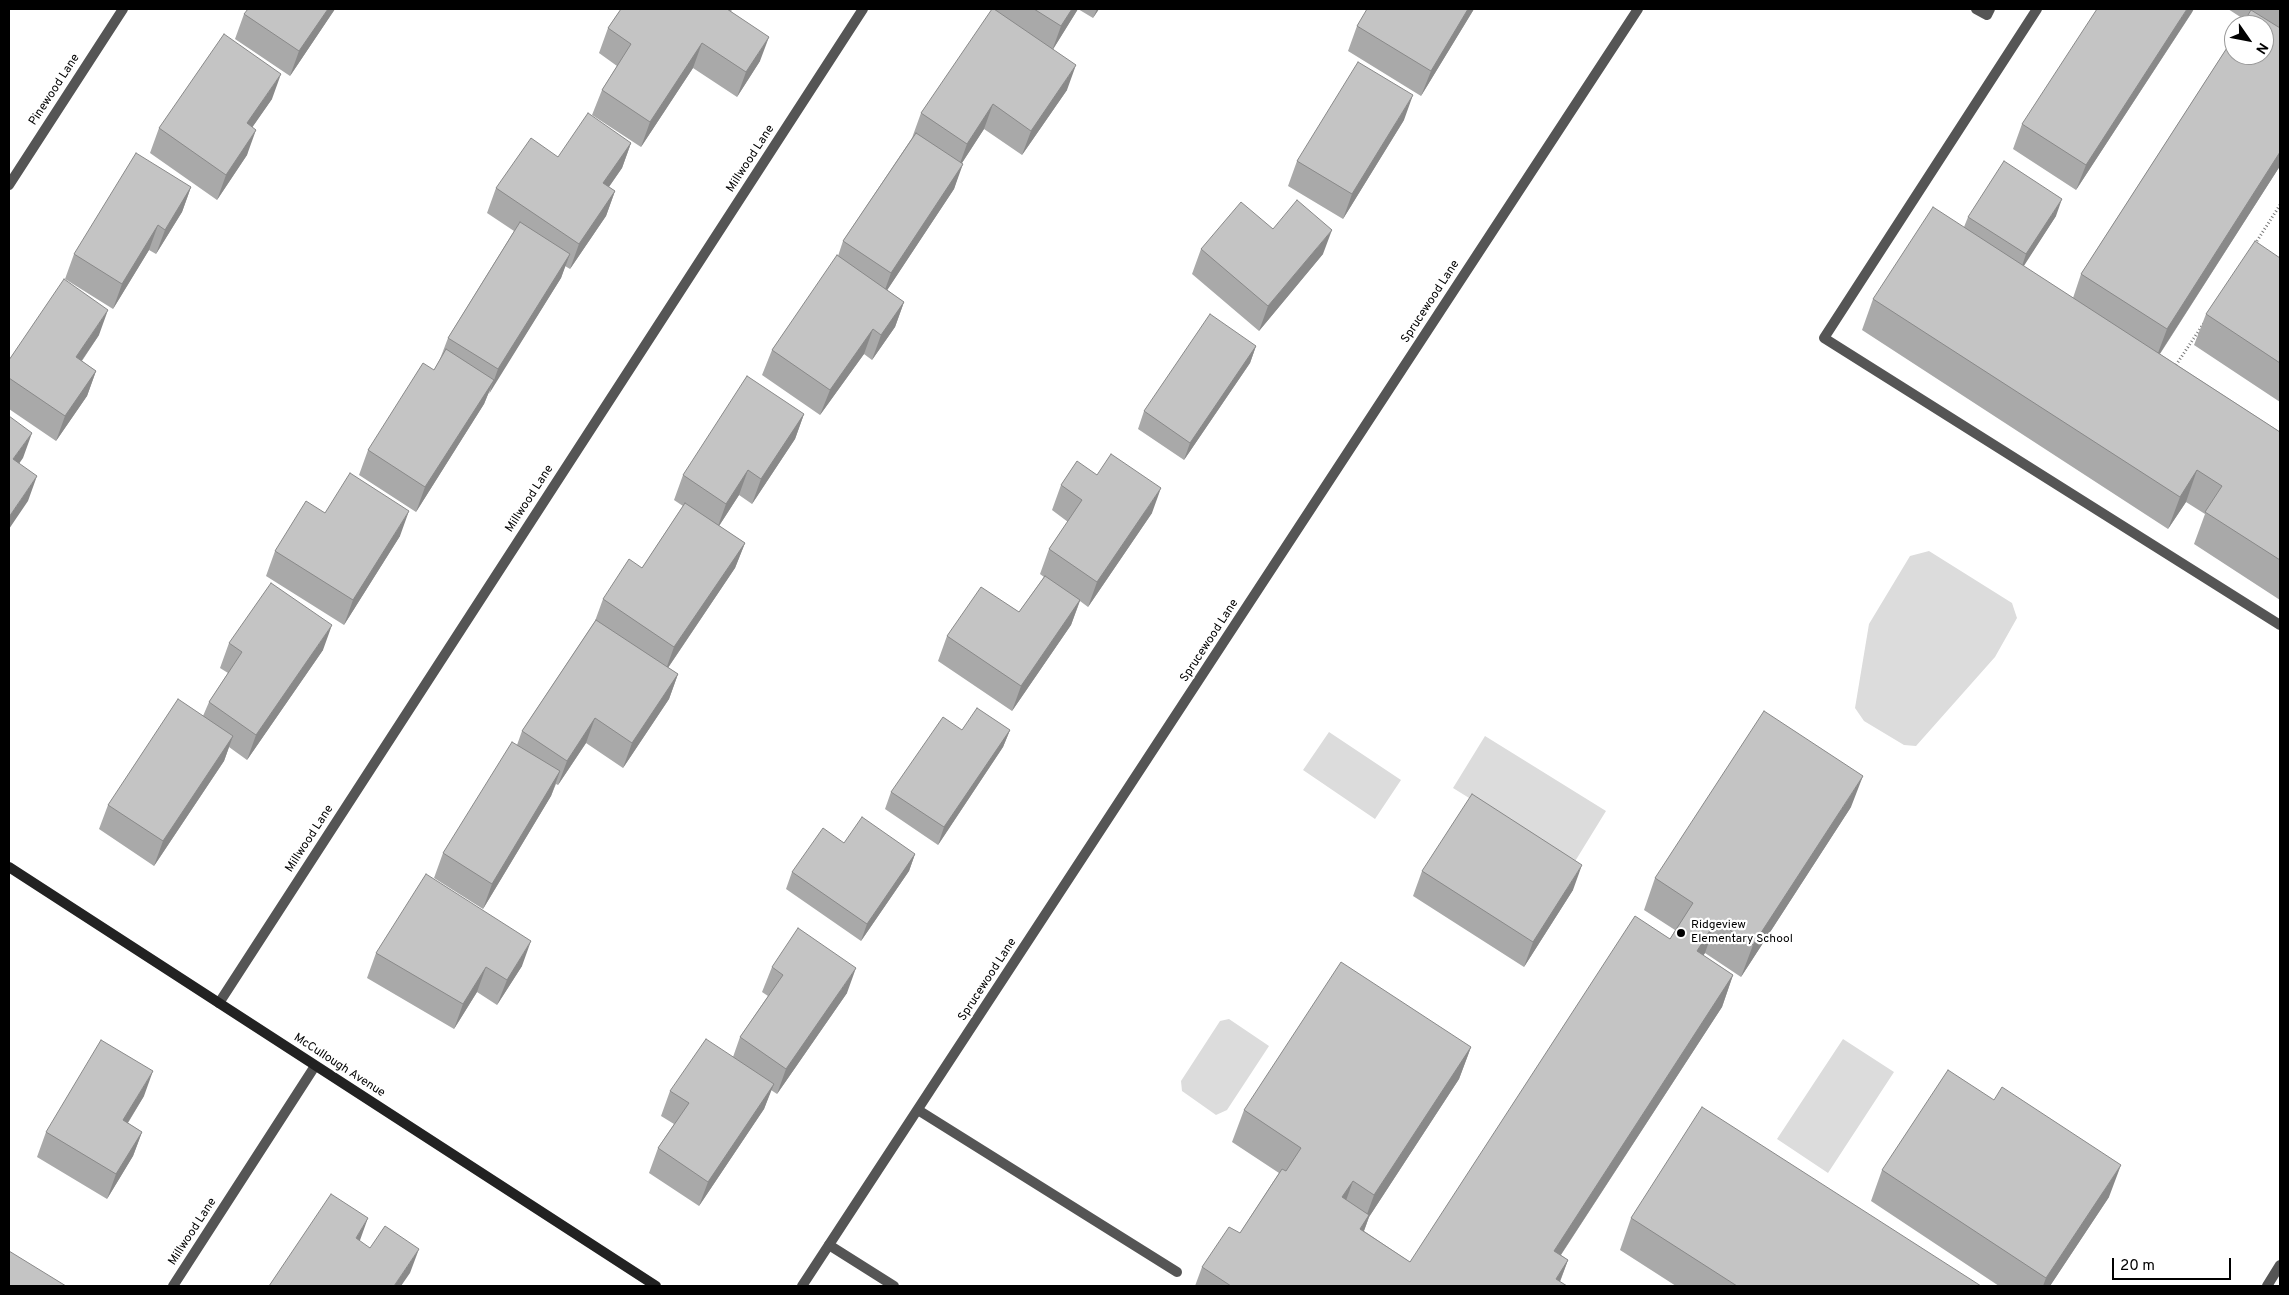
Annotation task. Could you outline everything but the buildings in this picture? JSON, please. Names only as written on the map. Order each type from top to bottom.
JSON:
[{"type":"main road","name":"McCullough Avenue","points":[[9,866],[656,1286]]},
{"type":"street","name":"Pinewood Lane","points":[[9,185],[123,9]]},
{"type":"street","name":"Millwood Lane","points":[[219,1003],[863,9]]},
{"type":"street","name":"Sprucewood Lane","points":[[802,1286],[1638,9]]},
{"type":"street","points":[[1976,9],[1986,15],[1990,9]]},
{"type":"street","points":[[2037,9],[1824,338],[2280,625]]},
{"type":"street","name":"Millwood Lane","points":[[173,1286],[316,1066]]},
{"type":"street","points":[[918,1110],[1177,1272]]},
{"type":"street","points":[[829,1245],[894,1286]]},
{"type":"street","points":[[2267,1286],[2280,1265]]},
{"type":"path","points":[[2251,250],[2280,205]]},
{"type":"path","points":[[2173,370],[2204,322]]},
{"type":"shaded area","points":[[1929,551],[2012,603],[2017,618],[1995,657],[1916,746],[1904,745],[1864,721],[1855,708],[1869,624],[1910,556]]},
{"type":"shaded area","points":[[1329,732],[1401,780],[1375,819],[1303,770]]},
{"type":"shaded area","points":[[1485,736],[1606,811],[1574,863],[1453,788]]},
{"type":"shaded area","points":[[1229,1019],[1269,1046],[1227,1110],[1216,1115],[1182,1091],[1181,1081],[1220,1021]]},
{"type":"shaded area","points":[[1843,1039],[1894,1072],[1828,1173],[1777,1139]]},
{"type":"place","name":"Ridgeview Elementary School","points":[[1681,933]]}]
